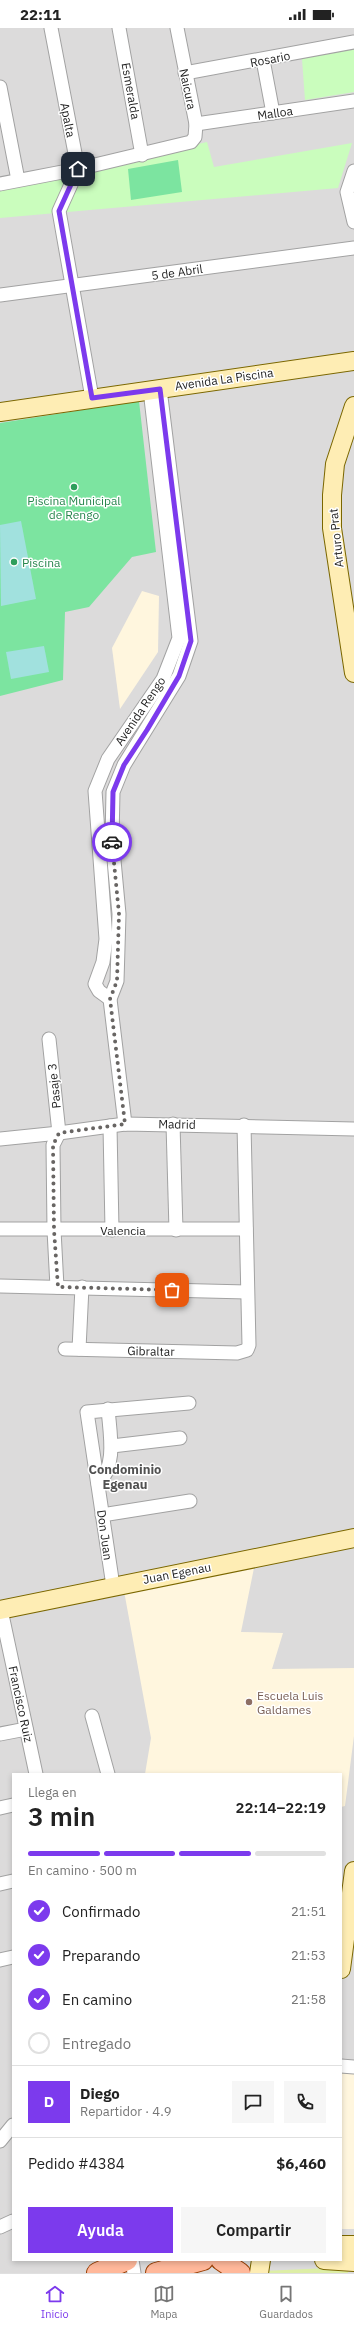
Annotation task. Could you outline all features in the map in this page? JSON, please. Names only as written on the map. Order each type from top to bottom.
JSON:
[{"type":"main road","name":"Avenida La Piscina","points":[[0,412],[354,361]]},
{"type":"main road","name":"Arturo Prat","points":[[354,406],[335,464],[332,495],[332,528],[354,673]]},
{"type":"main road","name":"Juan Egenau","points":[[1,1610],[354,1538]]},
{"type":"main road","points":[[342,1961],[354,1871]]},
{"type":"main road","points":[[342,2245],[354,2245]]},
{"type":"main road","points":[[96,2273],[125,2261]]},
{"type":"main road","points":[[156,2273],[199,2261]]},
{"type":"main road","points":[[222,2261],[240,2273]]},
{"type":"main road","points":[[259,2273],[261,2261]]},
{"type":"main road","points":[[339,2261],[354,2262]]},
{"type":"street","name":"Apalta","points":[[51,28],[78,169]]},
{"type":"street","name":"Esmeralda","points":[[119,28],[142,155]]},
{"type":"street","name":"Naicura","points":[[142,155],[185,145],[195,137],[196,124],[177,28]]},
{"type":"street","name":"Rosario","points":[[185,73],[263,60],[354,42]]},
{"type":"street","points":[[263,60],[273,113]]},
{"type":"street","points":[[0,87],[18,180]]},
{"type":"street","name":"Malloa","points":[[196,124],[354,101]]},
{"type":"street","points":[[0,184],[142,155]]},
{"type":"street","points":[[78,169],[59,211],[92,398]]},
{"type":"street","points":[[354,171],[347,192],[354,222]]},
{"type":"street","name":"5 de Abril","points":[[0,295],[354,248]]},
{"type":"street","name":"Avenida Rengo","points":[[110,999],[99,991],[95,984],[103,962],[106,939],[95,791],[108,759],[163,680],[179,638],[155,389]]},
{"type":"street","name":"Avenida Rengo","points":[[125,1124],[110,999],[117,981],[119,914],[112,839],[113,792],[124,765],[179,676],[191,641],[155,389]]},
{"type":"street","name":"Pasaje 3","points":[[49,1039],[59,1133]]},
{"type":"street","name":"Madrid","points":[[0,1136],[59,1133],[125,1124],[244,1125],[354,1129]]},
{"type":"street","points":[[173,1124],[176,1230]]},
{"type":"street","points":[[0,1286],[247,1292],[244,1125]]},
{"type":"street","points":[[110,1126],[112,1230]]},
{"type":"street","points":[[58,1287],[54,1230],[53,1145],[59,1133]]},
{"type":"street","name":"Valencia","points":[[0,1229],[246,1229]]},
{"type":"street","points":[[79,1349],[82,1287]]},
{"type":"street","name":"Gibraltar","points":[[65,1349],[237,1353],[247,1350],[249,1345],[247,1292]]},
{"type":"street","points":[[98,1484],[106,1476],[112,1446],[108,1409],[189,1403]]},
{"type":"street","name":"Don Juan","points":[[108,1409],[87,1412],[113,1586]]},
{"type":"street","points":[[112,1446],[180,1438]]},
{"type":"street","points":[[102,1515],[190,1501]]},
{"type":"street","name":"Francisco Ruiz","points":[[1,1610],[36,1773]]},
{"type":"street","points":[[92,1716],[108,1773]]},
{"type":"street","points":[[0,1734],[26,1729]]},
{"type":"street","points":[[0,1808],[12,1805]]},
{"type":"street","points":[[0,1884],[12,1881]]},
{"type":"street","points":[[0,1960],[12,1957]]},
{"type":"street","points":[[342,2066],[354,2067]]},
{"type":"street","points":[[0,2141],[12,2126]]},
{"type":"street","points":[[0,2227],[12,2221]]},
{"type":"street","points":[[132,2261],[134,2273]]},
{"type":"shaded area","points":[[0,28],[354,28],[354,2273],[0,2273]]},
{"type":"shaded area","points":[[142,591],[159,596],[158,652],[120,709],[112,648]]},
{"type":"shaded area","name":"Escuela Luis Galdames","points":[[255,1563],[241,1632],[283,1633],[272,1669],[354,1668],[354,1736],[345,1806],[342,1807],[342,1773],[145,1773],[151,1738],[124,1591]]},
{"type":"shaded area","points":[[342,2071],[354,2073],[354,2229],[342,2229]]},
{"type":"green space","points":[[354,46],[354,92],[305,100],[302,59]]},
{"type":"green space","points":[[207,142],[214,167],[352,143],[338,188],[0,218],[0,189]]},
{"type":"green space","points":[[178,160],[182,192],[131,200],[128,169]]},
{"type":"green space","name":"Piscina Municipal de Rengo","points":[[139,401],[156,552],[132,557],[89,607],[65,612],[63,680],[0,696],[0,423]]},
{"type":"green space","points":[[349,2267],[348,2273],[263,2273],[263,2271]]},
{"type":"water","name":"Piscina","points":[[21,521],[36,599],[1,606],[0,525]]},
{"type":"water","points":[[44,646],[49,672],[11,679],[6,652]]},
{"type":"way so far","points":[[112,842],[119,914],[117,981],[110,999],[125,1124],[59,1133],[53,1145],[54,1230],[58,1287],[172,1290]]},
{"type":"place","name":"Piscina Municipal de Rengo","points":[[74,487]]},
{"type":"place","name":"Piscina","points":[[14,562]]},
{"type":"place","name":"Escuela Luis Galdames","points":[[249,1702]]},
{"type":"district","name":"Condominio Egenau","points":[[125,1476]]},
{"type":"route","points":[[78,169],[59,211],[92,398],[160,389],[191,641],[179,676],[124,765],[113,792],[112,842]]}]
